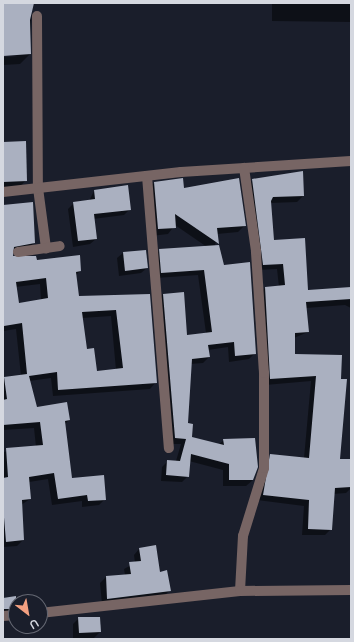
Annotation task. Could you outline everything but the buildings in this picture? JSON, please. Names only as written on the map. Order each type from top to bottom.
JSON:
[{"type":"street","points":[[37,16],[38,188],[46,248]]},
{"type":"street","points":[[3,192],[147,176],[351,161]]},
{"type":"street","points":[[240,591],[243,536],[264,468],[264,373],[256,251],[244,168]]},
{"type":"street","points":[[147,176],[169,448]]},
{"type":"street","points":[[18,252],[60,246]]},
{"type":"street","points":[[48,611],[240,591],[351,590]]}]
